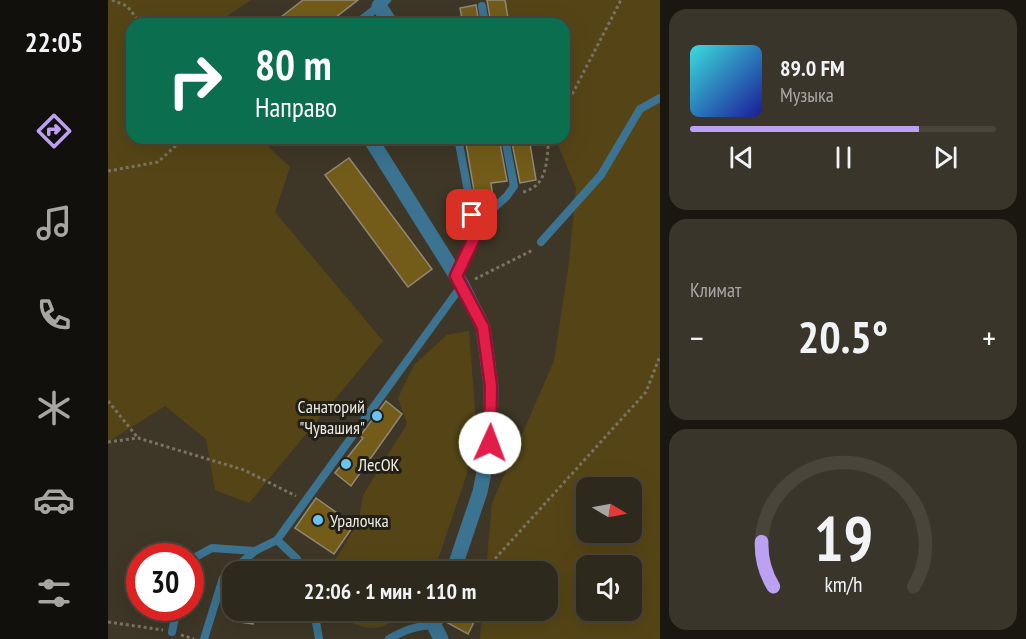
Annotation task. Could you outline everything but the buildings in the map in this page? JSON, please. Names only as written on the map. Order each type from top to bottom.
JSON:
[{"type":"street","points":[[383,3],[389,18]]},
{"type":"street","points":[[374,144],[459,281],[483,327],[491,386],[490,443],[480,492],[457,561]]},
{"type":"lane","points":[[364,18],[383,3]]},
{"type":"lane","points":[[482,6],[484,18]]},
{"type":"lane","points":[[542,242],[601,175],[640,109],[660,98]]},
{"type":"lane","points":[[459,144],[476,234]]},
{"type":"lane","points":[[204,639],[223,578],[255,551],[277,540],[459,281],[484,217],[507,196],[513,186],[506,144]]},
{"type":"lane","points":[[277,540],[298,561]]},
{"type":"lane","points":[[204,553],[213,548],[255,551]]},
{"type":"lane","points":[[172,632],[174,621]]},
{"type":"lane","points":[[316,621],[319,639]]},
{"type":"lane","points":[[389,639],[417,626],[438,632]]},
{"type":"path","points":[[112,0],[127,6],[136,18]]},
{"type":"path","points":[[570,98],[621,0]]},
{"type":"path","points":[[108,171],[158,162],[178,144]]},
{"type":"path","points":[[507,196],[532,189],[545,176],[548,144]]},
{"type":"path","points":[[459,281],[529,254],[542,242]]},
{"type":"path","points":[[493,561],[646,392],[660,356]]},
{"type":"path","points":[[108,401],[138,438]]},
{"type":"path","points":[[108,442],[138,438],[244,470],[305,501]]},
{"type":"path","points":[[108,622],[172,632],[195,639]]},
{"type":"shaded area","points":[[108,0],[251,0],[224,18],[126,18],[126,144],[265,144],[290,167],[275,212],[383,341],[249,503],[215,490],[206,439],[165,406],[108,442]]},
{"type":"shaded area","points":[[497,0],[660,0],[660,639],[480,639],[481,621],[558,621],[558,561],[487,561],[492,503],[554,361],[569,262],[576,188],[558,144],[570,144],[570,18],[504,18]]},
{"type":"shaded area","points":[[469,331],[476,424],[466,476],[437,561],[334,561],[359,522],[363,495],[407,424],[398,398],[414,365],[447,335]]},
{"type":"shaded area","points":[[348,621],[392,621],[382,627],[374,628]]},
{"type":"place","name":"Санаторий \"Чувашия\"","points":[[377,416]]},
{"type":"place","name":"ЛесОК","points":[[346,464]]},
{"type":"place","name":"Уралочка","points":[[318,520]]},
{"type":"route","points":[[472,215],[476,234],[456,276],[483,327],[491,386],[490,443]]}]
